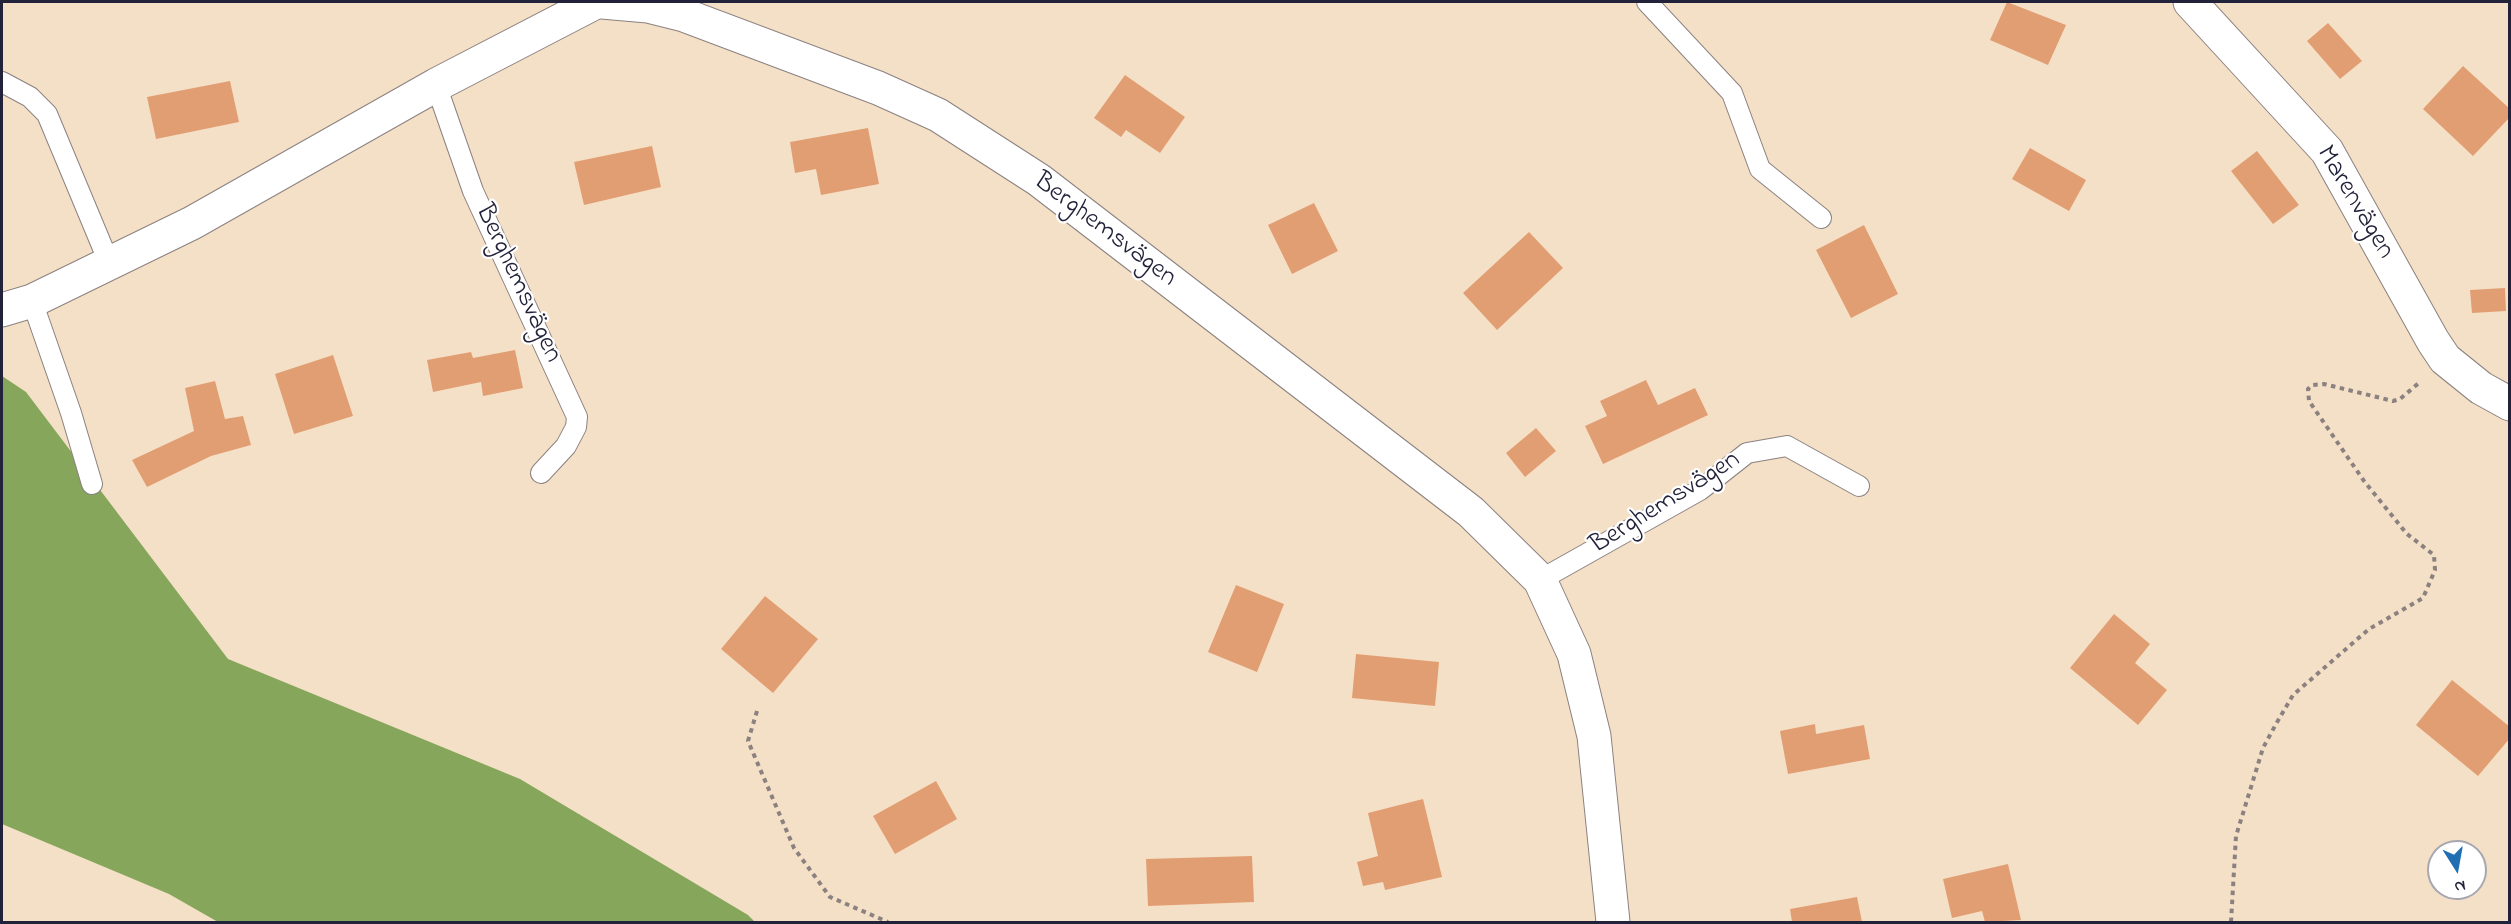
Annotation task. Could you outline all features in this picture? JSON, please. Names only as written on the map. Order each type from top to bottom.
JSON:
[{"type":"street","points":[[17,306],[110,265],[192,223],[436,85],[596,2]]},
{"type":"street","name":"Berghemsvägen","points":[[602,2],[648,6],[684,15],[878,88],[938,115],[1039,180],[1471,512],[1540,580],[1574,654],[1589,716],[1602,806],[1613,922]]},
{"type":"street","name":"Marenvägen","points":[[2190,2],[2327,151],[2445,359],[2481,388],[2510,404]]},
{"type":"lane","points":[[1647,2],[1732,93],[1760,169],[1821,218]]},
{"type":"lane","points":[[2,82],[30,97],[47,114],[110,265]]},
{"type":"lane","name":"Berghemsvägen","points":[[436,85],[478,202],[577,417],[576,427],[566,446],[541,473]]},
{"type":"lane","points":[[17,306],[71,413],[92,484]]},
{"type":"lane","name":"Berghemsvägen","points":[[1540,580],[1700,490],[1747,453],[1786,446],[1859,486]]},
{"type":"path","points":[[2231,922],[2236,836],[2263,748],[2276,724],[2293,695],[2368,629],[2423,598],[2435,570],[2434,555],[2407,534],[2364,482],[2309,401],[2308,389],[2313,385],[2324,384],[2393,401],[2404,396]]},
{"type":"path","points":[[757,711],[748,741],[794,848],[830,897],[888,922]]},
{"type":"green space","points":[[2,376],[26,392],[228,659],[520,779],[748,915],[755,922],[218,922],[169,894],[2,824]]},
{"type":"building","points":[[2007,2],[2066,25],[2048,65],[1990,40]]},
{"type":"building","points":[[2328,23],[2362,61],[2340,79],[2307,41]]},
{"type":"building","points":[[2463,66],[2510,109],[2510,117],[2473,156],[2423,109]]},
{"type":"building","points":[[1125,75],[1185,117],[1160,153],[1126,130],[1121,137],[1094,118]]},
{"type":"building","points":[[230,81],[239,122],[156,139],[147,97]]},
{"type":"building","points":[[868,128],[879,184],[821,195],[816,169],[795,173],[790,142]]},
{"type":"building","points":[[652,146],[661,187],[584,205],[574,162]]},
{"type":"building","points":[[2030,148],[2086,180],[2069,211],[2012,179]]},
{"type":"building","points":[[2257,151],[2299,205],[2273,224],[2231,171]]},
{"type":"building","points":[[1314,203],[1338,251],[1292,274],[1268,225]]},
{"type":"building","points":[[1864,225],[1898,294],[1851,318],[1816,250]]},
{"type":"building","points":[[1529,232],[1563,268],[1497,330],[1463,293]]},
{"type":"building","points":[[2505,288],[2506,311],[2472,313],[2470,290]]},
{"type":"building","points":[[515,350],[523,388],[483,396],[481,382],[433,392],[427,360],[471,352],[473,358]]},
{"type":"building","points":[[333,355],[353,416],[294,434],[275,374]]},
{"type":"building","points":[[1646,380],[1658,405],[1695,388],[1708,415],[1603,464],[1585,426],[1607,416],[1600,401]]},
{"type":"building","points":[[215,381],[225,419],[243,416],[251,445],[211,456],[147,487],[132,460],[194,431],[185,388]]},
{"type":"building","points":[[1536,428],[1556,451],[1525,477],[1506,453]]},
{"type":"building","points":[[1236,585],[1284,604],[1257,672],[1208,652]]},
{"type":"building","points":[[765,596],[818,639],[773,693],[721,649]]},
{"type":"building","points":[[2114,614],[2150,644],[2135,663],[2167,690],[2138,725],[2070,668]]},
{"type":"building","points":[[1356,654],[1439,662],[1435,706],[1352,698]]},
{"type":"building","points":[[2452,680],[2510,727],[2510,738],[2478,776],[2416,725]]},
{"type":"building","points":[[1815,724],[1816,734],[1864,725],[1870,759],[1788,774],[1780,731]]},
{"type":"building","points":[[936,781],[957,819],[895,854],[873,816]]},
{"type":"building","points":[[1423,799],[1442,877],[1385,890],[1383,882],[1363,886],[1357,862],[1378,856],[1368,813]]},
{"type":"building","points":[[1252,856],[1254,902],[1148,906],[1146,859]]},
{"type":"building","points":[[2008,864],[2021,920],[1985,922],[1982,911],[1952,918],[1943,879]]},
{"type":"building","points":[[1857,897],[1862,922],[1792,922],[1790,909]]}]
